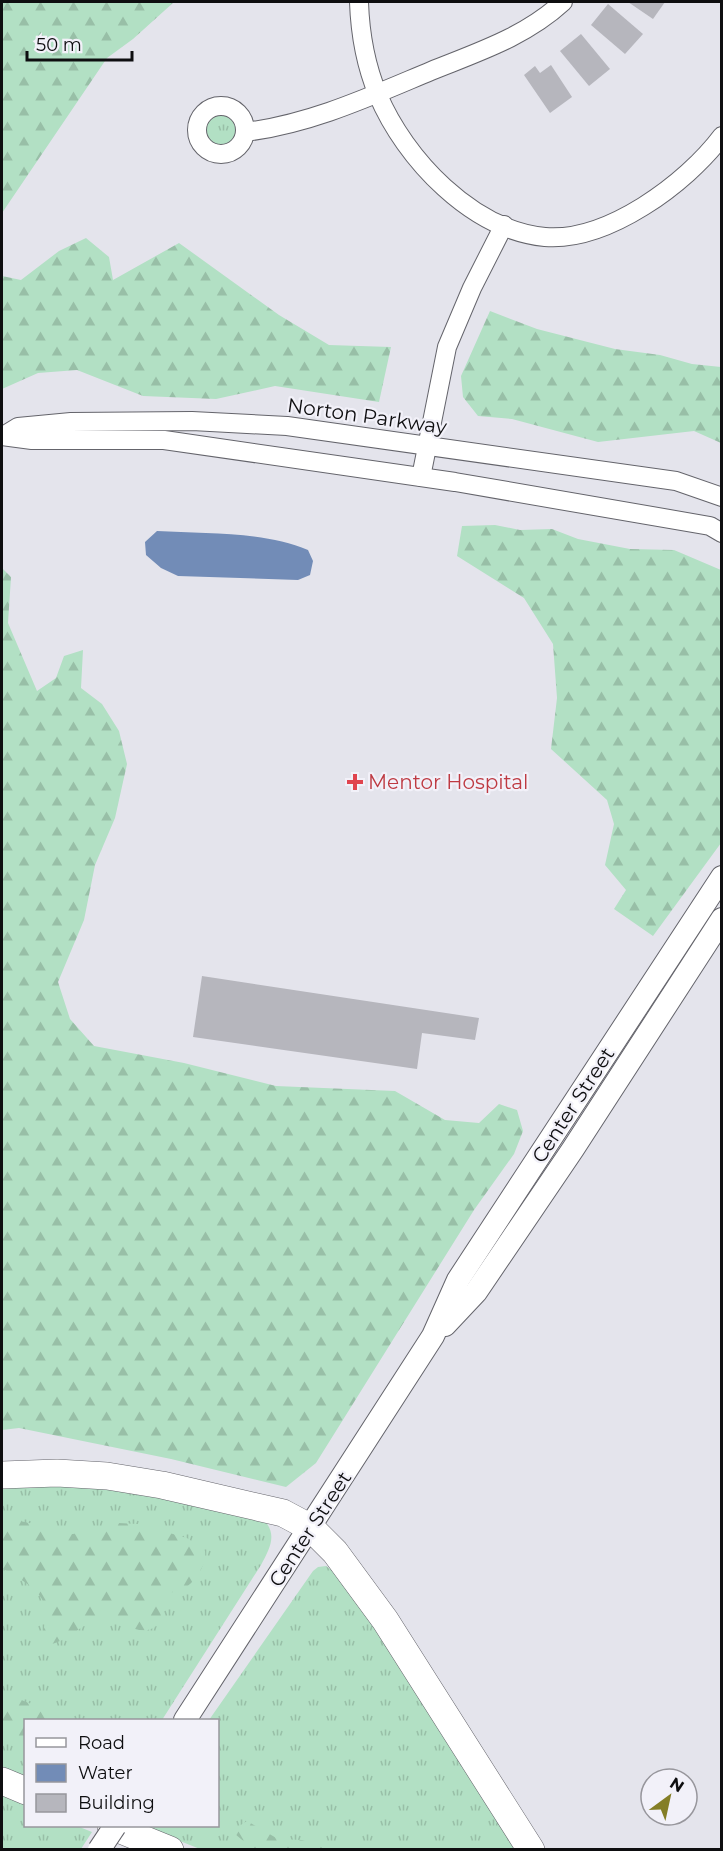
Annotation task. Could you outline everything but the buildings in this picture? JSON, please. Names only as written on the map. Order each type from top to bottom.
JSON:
[{"type":"highway","points":[[2,1475],[67,1473],[107,1476],[162,1485],[283,1513],[311,1528],[335,1552],[385,1620],[531,1850]]},
{"type":"highway","points":[[2,1781],[24,1790]]},
{"type":"highway","points":[[115,1827],[170,1850]]},
{"type":"main road","name":"Center Street","points":[[186,1719],[433,1336],[458,1280],[722,877]]},
{"type":"main road","name":"Center Street","points":[[433,1336],[476,1292],[573,1149],[722,919]]},
{"type":"main road","points":[[99,1850],[112,1827]]},
{"type":"street","points":[[359,2],[363,42],[377,94],[405,143],[422,164],[466,204],[524,233],[546,237],[568,236],[603,228],[643,207],[687,171],[722,136]]},
{"type":"street","points":[[245,132],[308,120],[377,94],[510,39],[537,23],[563,2]]},
{"type":"street","points":[[421,477],[447,347],[472,288],[504,225]]},
{"type":"street","name":"Norton Parkway","points":[[3,436],[18,427],[39,425],[192,421],[287,426],[676,481],[722,496]]},
{"type":"street","name":"Norton Parkway","points":[[3,436],[32,440],[164,440],[421,477],[711,526],[722,532]]},
{"type":"green space","points":[[2,2],[174,2],[133,39],[107,58],[2,213]]},
{"type":"green space","points":[[221,114],[232,119],[237,130],[232,141],[221,146],[210,141],[205,130],[210,119]]},
{"type":"green space","points":[[86,238],[109,257],[113,280],[179,243],[279,315],[329,345],[391,347],[379,402],[275,386],[216,399],[143,396],[77,370],[38,373],[2,389],[2,276],[21,280],[59,251]]},
{"type":"green space","points":[[490,311],[537,329],[615,349],[660,355],[692,364],[721,367],[721,443],[694,431],[598,442],[512,419],[478,416],[463,397],[461,376]]},
{"type":"green space","points":[[495,525],[520,530],[552,529],[578,539],[630,549],[674,550],[721,570],[721,843],[653,936],[614,909],[626,890],[605,865],[614,824],[607,800],[551,749],[557,698],[553,644],[524,598],[457,556],[462,526]]},
{"type":"green space","points":[[2,568],[11,577],[8,623],[37,691],[56,678],[64,656],[83,650],[81,688],[102,704],[119,731],[127,764],[115,818],[95,865],[84,920],[58,982],[70,1019],[94,1046],[184,1063],[276,1086],[395,1091],[445,1120],[479,1123],[499,1104],[517,1110],[523,1131],[514,1154],[474,1210],[316,1463],[286,1487],[171,1459],[19,1428],[2,1430]]},
{"type":"green space","points":[[84,1482],[263,1519],[268,1525],[271,1536],[261,1565],[163,1719],[24,1719],[24,1777],[2,1767],[2,1483]]},
{"type":"green space","points":[[2,1517],[38,1525],[54,1533],[73,1534],[118,1523],[138,1524],[187,1538],[205,1551],[204,1563],[198,1575],[189,1585],[179,1591],[169,1593],[162,1599],[161,1618],[157,1626],[140,1630],[108,1620],[95,1621],[52,1644],[43,1639],[46,1615],[42,1599],[24,1581],[2,1568]]},
{"type":"green space","points":[[326,1566],[345,1579],[521,1849],[200,1849],[145,1827],[219,1827],[219,1719],[210,1719],[318,1567]]},
{"type":"green space","points":[[2,1692],[68,1719],[24,1719],[24,1741],[3,1734]]},
{"type":"green space","points":[[2,1794],[24,1804],[24,1827],[80,1827],[92,1832],[81,1849],[2,1849]]},
{"type":"green space","points":[[247,1821],[278,1839],[302,1840],[327,1849],[253,1849],[235,1834],[236,1828]]},
{"type":"water","points":[[157,531],[234,534],[291,544],[308,550],[313,561],[310,575],[298,580],[178,576],[161,568],[146,555],[145,542]]},
{"type":"place","name":"Mentor Hospital","points":[[355,782]]}]
